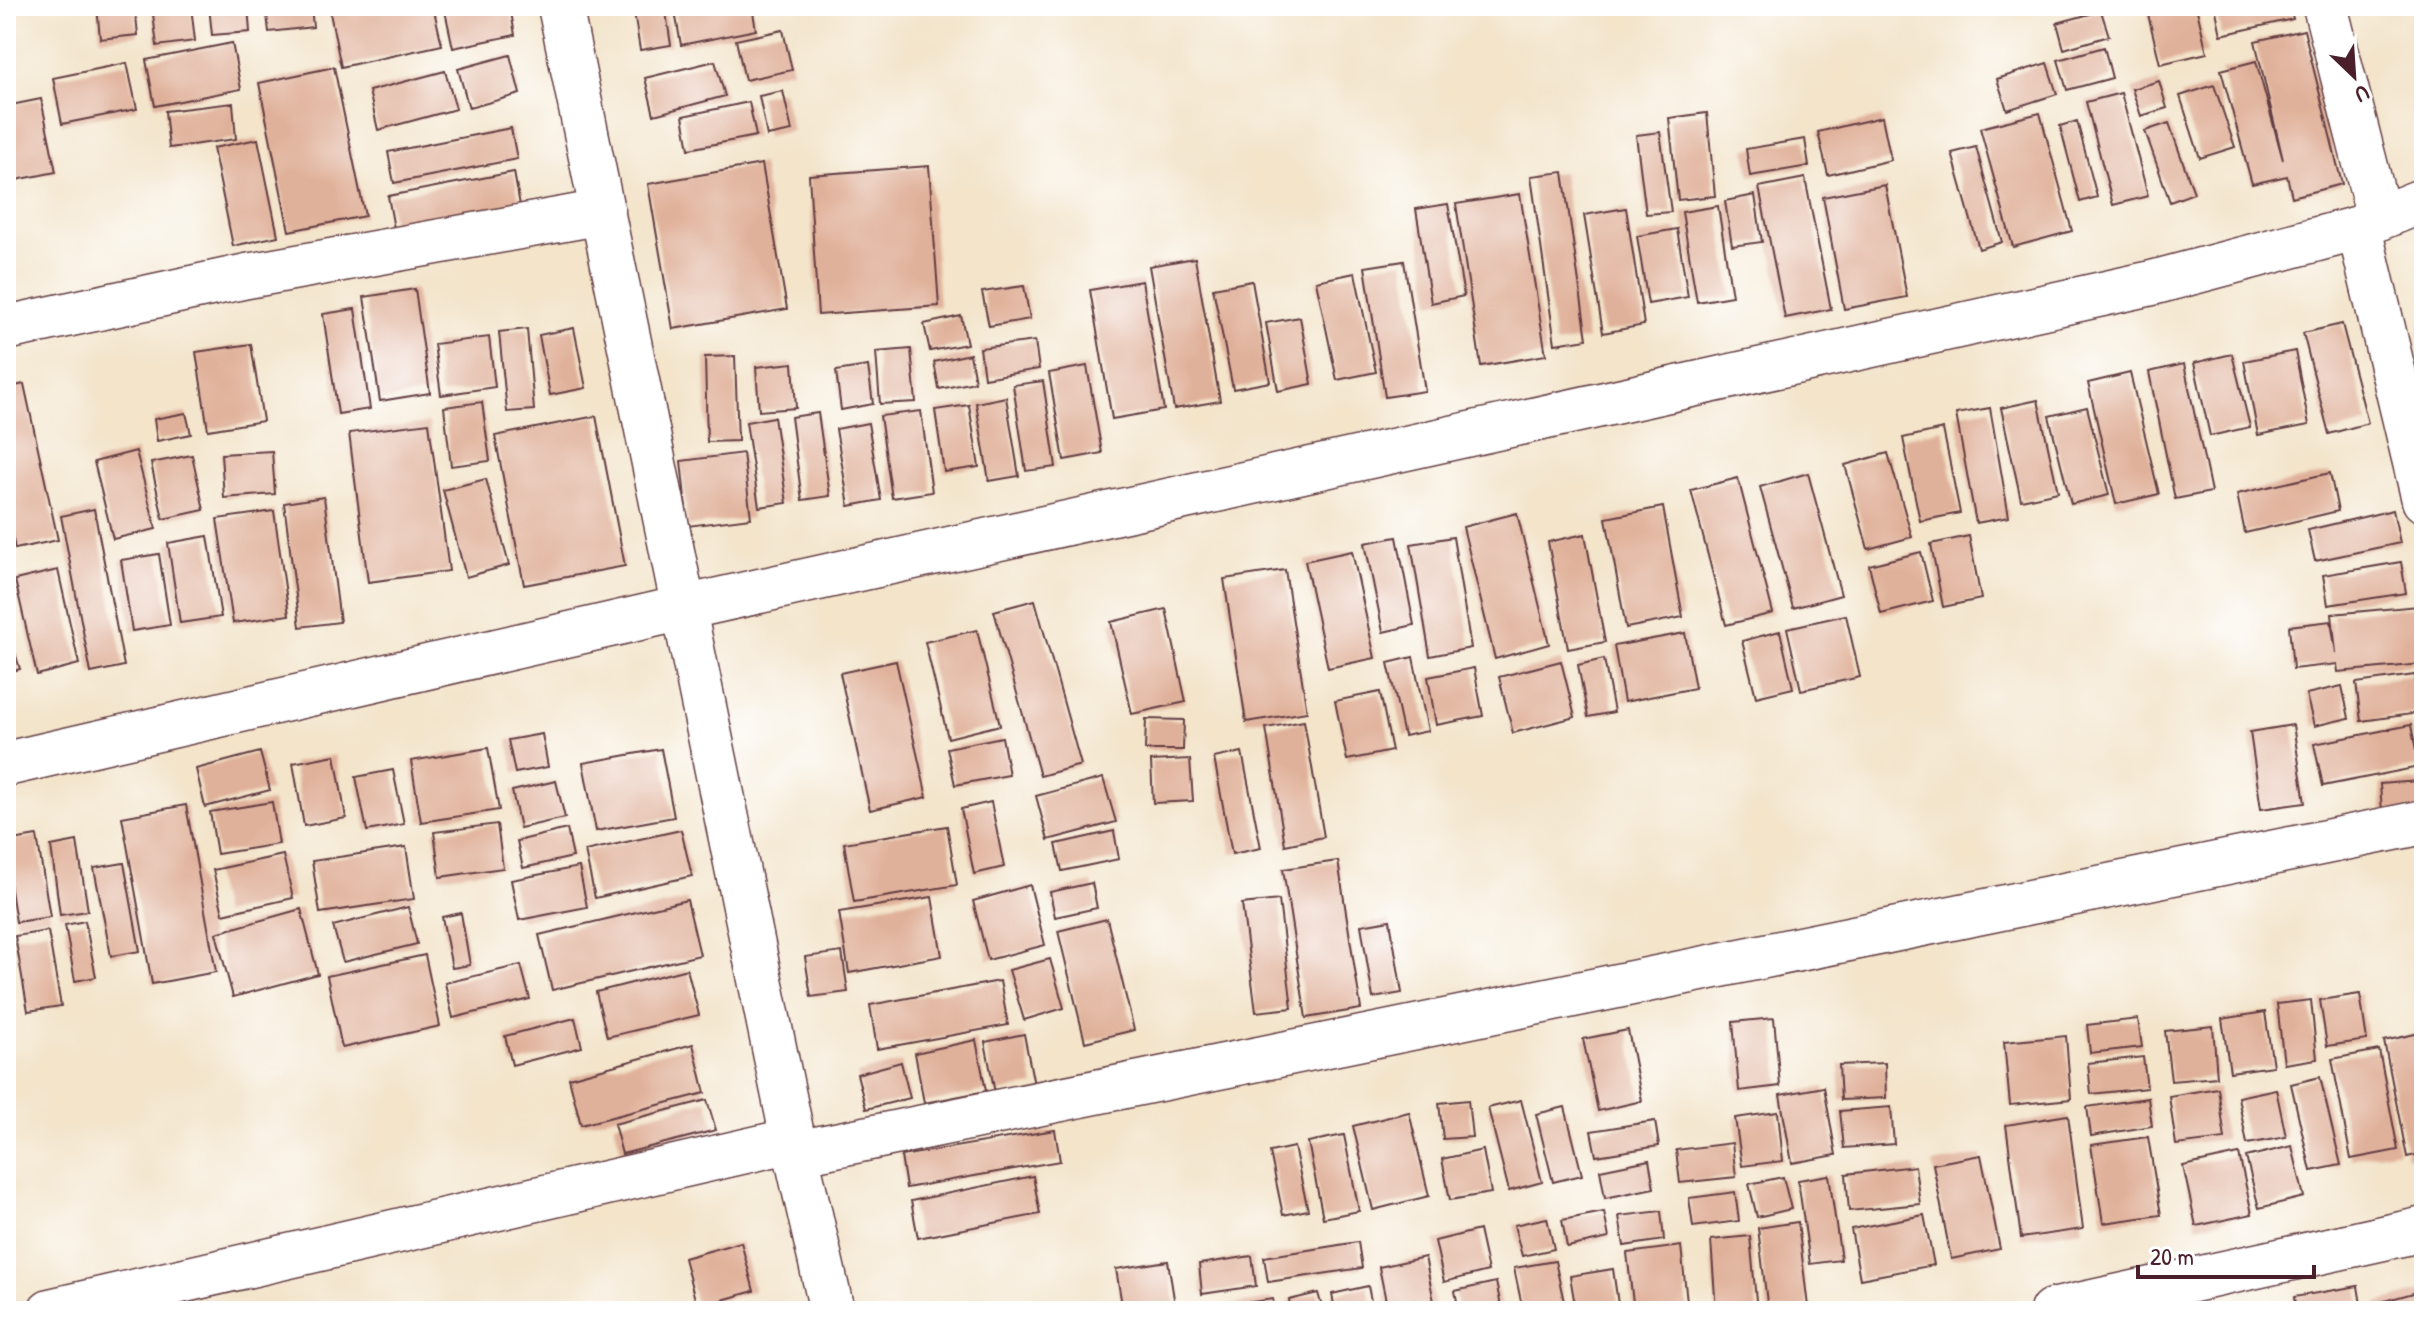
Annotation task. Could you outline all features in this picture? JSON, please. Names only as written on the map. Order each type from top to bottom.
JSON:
[{"type":"street","points":[[560,6],[795,1146],[832,1311]]},
{"type":"street","points":[[2325,6],[2424,500]]},
{"type":"street","points":[[6,764],[683,608],[2152,283],[2369,223],[2424,200]]},
{"type":"street","points":[[6,328],[247,276],[603,212]]},
{"type":"street","points":[[50,1311],[795,1146],[2424,822]]},
{"type":"street","points":[[2052,1311],[2424,1229]]},
{"type":"building","points":[[97,6],[135,6],[138,35],[100,39]]},
{"type":"building","points":[[152,6],[191,6],[195,41],[157,46]]},
{"type":"building","points":[[209,6],[248,6],[250,32],[212,35]]},
{"type":"building","points":[[266,6],[311,6],[313,27],[269,32]]},
{"type":"building","points":[[433,6],[442,45],[341,67],[329,8]]},
{"type":"building","points":[[444,6],[510,6],[515,35],[453,48]]},
{"type":"building","points":[[633,6],[665,6],[671,45],[640,50]]},
{"type":"building","points":[[674,6],[752,6],[756,30],[681,45]]},
{"type":"building","points":[[2146,6],[2196,6],[2207,53],[2160,64]]},
{"type":"building","points":[[2215,6],[2290,6],[2293,19],[2221,35]]},
{"type":"building","points":[[2101,11],[2109,36],[2064,49],[2057,23]]},
{"type":"building","points":[[783,30],[792,70],[745,80],[736,40]]},
{"type":"building","points":[[2304,30],[2342,184],[2292,197],[2287,176],[2252,184],[2221,70],[2256,61],[2283,160],[2255,41]]},
{"type":"building","points":[[232,43],[241,89],[155,106],[146,60]]},
{"type":"building","points":[[2104,47],[2112,78],[2067,90],[2058,60]]},
{"type":"building","points":[[510,55],[520,94],[469,108],[458,69]]},
{"type":"building","points":[[715,61],[725,96],[654,115],[645,78]]},
{"type":"building","points":[[127,63],[137,109],[62,124],[53,78]]},
{"type":"building","points":[[2047,63],[2057,94],[2007,110],[1997,79]]},
{"type":"building","points":[[334,67],[365,216],[289,231],[259,83]]},
{"type":"building","points":[[445,71],[456,109],[378,130],[369,91]]},
{"type":"building","points":[[2159,81],[2167,108],[2141,116],[2132,89]]},
{"type":"building","points":[[2214,85],[2235,147],[2200,158],[2180,96]]},
{"type":"building","points":[[783,91],[792,131],[767,136],[759,96]]},
{"type":"building","points":[[2121,93],[2148,196],[2113,205],[2086,102]]},
{"type":"building","points":[[41,99],[56,172],[6,182],[6,106]]},
{"type":"building","points":[[749,102],[756,136],[689,149],[683,116]]},
{"type":"building","points":[[233,103],[236,139],[169,148],[165,111]]},
{"type":"building","points":[[1707,113],[1715,196],[1678,200],[1669,118]]},
{"type":"building","points":[[2040,113],[2072,231],[2013,247],[1980,128]]},
{"type":"building","points":[[1882,117],[1891,160],[1828,175],[1818,132]]},
{"type":"building","points":[[2077,121],[2097,197],[2080,202],[2060,126]]},
{"type":"building","points":[[2169,123],[2194,193],[2170,202],[2145,131]]},
{"type":"building","points":[[511,128],[517,159],[394,183],[388,152]]},
{"type":"building","points":[[1660,132],[1671,212],[1646,214],[1636,135]]},
{"type":"building","points":[[258,139],[278,236],[233,246],[213,148]]},
{"type":"building","points":[[1805,139],[1809,166],[1750,176],[1746,149]]},
{"type":"building","points":[[1976,147],[2002,242],[1979,249],[1952,153]]},
{"type":"building","points":[[762,164],[787,309],[673,329],[648,184]]},
{"type":"building","points":[[929,166],[939,306],[818,315],[809,175]]},
{"type":"building","points":[[514,172],[521,211],[395,234],[388,196]]},
{"type":"building","points":[[1563,172],[1587,339],[1555,344],[1531,176]]},
{"type":"building","points":[[1805,178],[1831,309],[1785,318],[1759,187]]},
{"type":"building","points":[[1885,185],[1907,297],[1844,309],[1823,197]]},
{"type":"building","points":[[1520,194],[1546,355],[1481,366],[1456,204]]},
{"type":"building","points":[[1755,195],[1762,242],[1732,246],[1725,201]]},
{"type":"building","points":[[1448,204],[1464,296],[1431,303],[1416,209]]},
{"type":"building","points":[[1718,206],[1732,296],[1697,302],[1682,212]]},
{"type":"building","points":[[1626,208],[1644,325],[1603,333],[1584,215]]},
{"type":"building","points":[[1677,229],[1688,297],[1648,304],[1637,236]]},
{"type":"building","points":[[1195,258],[1220,401],[1174,409],[1149,266]]},
{"type":"building","points":[[1404,261],[1425,391],[1385,397],[1365,267]]},
{"type":"building","points":[[1355,273],[1376,372],[1337,380],[1316,281]]},
{"type":"building","points":[[1142,281],[1164,410],[1112,419],[1090,290]]},
{"type":"building","points":[[1252,281],[1270,382],[1233,389],[1213,288]]},
{"type":"building","points":[[1024,286],[1030,319],[989,326],[982,292]]},
{"type":"building","points":[[415,289],[430,393],[380,401],[364,297]]},
{"type":"building","points":[[355,309],[370,409],[338,414],[323,314]]},
{"type":"building","points":[[961,316],[967,344],[930,351],[924,324]]},
{"type":"building","points":[[1300,317],[1312,384],[1278,391],[1266,323]]},
{"type":"building","points":[[2342,324],[2368,423],[2329,434],[2303,333]]},
{"type":"building","points":[[574,328],[586,388],[550,395],[539,335]]},
{"type":"building","points":[[527,329],[534,410],[507,412],[499,332]]},
{"type":"building","points":[[489,337],[495,387],[441,395],[434,344]]},
{"type":"building","points":[[1035,341],[1039,369],[984,378],[980,348]]},
{"type":"building","points":[[251,344],[263,421],[208,430],[196,352]]},
{"type":"building","points":[[911,349],[916,402],[880,404],[876,352]]},
{"type":"building","points":[[2295,351],[2309,425],[2258,435],[2244,361]]},
{"type":"building","points":[[970,354],[975,382],[939,389],[934,362]]},
{"type":"building","points":[[2232,354],[2250,427],[2210,436],[2194,363]]},
{"type":"building","points":[[735,356],[738,441],[707,442],[705,357]]},
{"type":"building","points":[[793,363],[796,408],[759,411],[756,367]]},
{"type":"building","points":[[2184,364],[2211,492],[2175,499],[2149,372]]},
{"type":"building","points":[[868,366],[873,404],[841,410],[836,371]]},
{"type":"building","points":[[1087,366],[1102,453],[1064,460],[1049,373]]},
{"type":"building","points":[[2130,373],[2159,494],[2116,504],[2088,383]]},
{"type":"building","points":[[1043,381],[1056,467],[1026,471],[1013,385]]},
{"type":"building","points":[[24,384],[58,540],[15,549],[6,506],[6,388]]},
{"type":"building","points":[[1006,397],[1019,476],[989,481],[976,403]]},
{"type":"building","points":[[2038,400],[2058,492],[2021,500],[2001,408]]},
{"type":"building","points":[[482,402],[490,461],[451,466],[444,407]]},
{"type":"building","points":[[969,405],[979,467],[944,472],[935,410]]},
{"type":"building","points":[[2087,407],[2109,495],[2071,504],[2049,416]]},
{"type":"building","points":[[1990,408],[2009,517],[1976,523],[1956,414]]},
{"type":"building","points":[[921,411],[932,492],[892,498],[880,416]]},
{"type":"building","points":[[186,413],[191,434],[157,441],[154,419]]},
{"type":"building","points":[[818,413],[830,496],[802,500],[791,417]]},
{"type":"building","points":[[596,416],[625,566],[524,585],[495,436]]},
{"type":"building","points":[[774,417],[787,503],[759,507],[746,422]]},
{"type":"building","points":[[429,423],[449,571],[368,582],[349,433]]},
{"type":"building","points":[[868,423],[881,500],[849,506],[836,429]]},
{"type":"building","points":[[1943,429],[1960,513],[1920,521],[1903,438]]},
{"type":"building","points":[[136,451],[156,529],[113,539],[94,462]]},
{"type":"building","points":[[272,451],[275,494],[224,498],[221,454]]},
{"type":"building","points":[[743,453],[751,518],[688,526],[681,461]]},
{"type":"building","points":[[1888,453],[1912,537],[1868,549],[1845,465]]},
{"type":"building","points":[[192,455],[204,510],[163,519],[151,463]]},
{"type":"building","points":[[1808,473],[1841,595],[1793,608],[1760,487]]},
{"type":"building","points":[[2330,473],[2338,511],[2245,533],[2237,494]]},
{"type":"building","points":[[1738,478],[1773,613],[1726,625],[1691,490]]},
{"type":"building","points":[[486,479],[509,565],[466,577],[443,490]]},
{"type":"building","points":[[324,497],[340,622],[300,627],[284,503]]},
{"type":"building","points":[[1663,507],[1683,617],[1626,628],[1606,518]]},
{"type":"building","points":[[94,509],[124,666],[91,673],[61,516]]},
{"type":"building","points":[[2393,510],[2400,543],[2315,561],[2308,530]]},
{"type":"building","points":[[274,511],[289,615],[233,623],[217,519]]},
{"type":"building","points":[[1517,513],[1549,644],[1495,659],[1463,527]]},
{"type":"building","points":[[1585,534],[1605,642],[1568,649],[1548,542]]},
{"type":"building","points":[[208,536],[221,617],[180,623],[168,543]]},
{"type":"building","points":[[1969,536],[1981,599],[1943,607],[1931,544]]},
{"type":"building","points":[[1397,537],[1414,625],[1383,632],[1365,543]]},
{"type":"building","points":[[1453,537],[1471,648],[1430,656],[1411,544]]},
{"type":"building","points":[[1352,551],[1375,658],[1328,668],[1305,561]]},
{"type":"building","points":[[1921,552],[1933,601],[1881,614],[1869,565]]},
{"type":"building","points":[[159,554],[170,625],[132,631],[121,560]]},
{"type":"building","points":[[2401,562],[2406,593],[2328,605],[2323,575]]},
{"type":"building","points":[[58,570],[79,664],[37,675],[15,580]]},
{"type":"building","points":[[1285,570],[1307,712],[1246,722],[1224,579]]},
{"type":"building","points":[[1035,600],[1081,765],[1040,776],[994,611]]},
{"type":"building","points":[[2418,606],[2423,664],[2338,672],[2337,664],[2293,669],[2289,626],[2331,621],[2336,653],[2332,614]]},
{"type":"building","points":[[1166,609],[1186,702],[1132,714],[1111,622]]},
{"type":"building","points":[[1846,615],[1860,677],[1801,690],[1787,628]]},
{"type":"building","points":[[6,623],[20,669],[6,673]]},
{"type":"building","points":[[977,630],[1000,725],[948,738],[925,642]]},
{"type":"building","points":[[1780,631],[1793,688],[1756,697],[1742,641]]},
{"type":"building","points":[[1685,633],[1695,688],[1624,702],[1614,646]]},
{"type":"building","points":[[1413,657],[1428,731],[1404,736],[1388,663]]},
{"type":"building","points":[[1604,659],[1614,712],[1588,717],[1578,665]]},
{"type":"building","points":[[896,661],[927,797],[870,810],[840,673]]},
{"type":"building","points":[[1561,661],[1575,717],[1513,733],[1499,677]]},
{"type":"building","points":[[1474,668],[1483,716],[1436,725],[1428,677]]},
{"type":"building","points":[[2415,675],[2419,713],[2361,721],[2356,683]]},
{"type":"building","points":[[2342,686],[2349,718],[2314,726],[2306,694]]},
{"type":"building","points":[[1380,692],[1392,751],[1347,760],[1335,701]]},
{"type":"building","points":[[1146,719],[1184,720],[1183,750],[1145,750]]},
{"type":"building","points":[[1304,721],[1324,837],[1285,845],[1266,728]]},
{"type":"building","points":[[2424,723],[2424,765],[2421,766],[2416,724]]},
{"type":"building","points":[[2293,725],[2305,803],[2261,809],[2250,732]]},
{"type":"building","points":[[2411,725],[2419,767],[2323,786],[2314,744]]},
{"type":"building","points":[[542,734],[548,767],[515,773],[508,740]]},
{"type":"building","points":[[1002,737],[1009,775],[955,785],[947,748]]},
{"type":"building","points":[[488,748],[499,810],[421,822],[411,761]]},
{"type":"building","points":[[661,749],[674,817],[596,831],[583,763]]},
{"type":"building","points":[[260,752],[270,790],[205,807],[196,769]]},
{"type":"building","points":[[1242,752],[1261,848],[1232,854],[1214,758]]},
{"type":"building","points":[[335,755],[346,818],[304,826],[293,763]]},
{"type":"building","points":[[1190,759],[1193,801],[1153,803],[1151,761]]},
{"type":"building","points":[[393,770],[404,824],[367,831],[356,777]]},
{"type":"building","points":[[1103,778],[1116,822],[1048,840],[1036,796]]},
{"type":"building","points":[[556,781],[565,818],[520,828],[512,791]]},
{"type":"building","points":[[2419,781],[2421,809],[2382,812],[2380,784]]},
{"type":"building","points":[[272,802],[279,844],[217,854],[210,812]]},
{"type":"building","points":[[991,802],[1004,867],[974,874],[961,809]]},
{"type":"building","points":[[186,805],[216,972],[152,984],[122,817]]},
{"type":"building","points":[[497,824],[503,868],[440,877],[434,832]]},
{"type":"building","points":[[947,826],[957,885],[854,902],[844,843]]},
{"type":"building","points":[[567,829],[573,857],[523,868],[517,841]]},
{"type":"building","points":[[681,830],[692,876],[595,898],[585,851]]},
{"type":"building","points":[[1114,831],[1119,859],[1062,871],[1056,844]]},
{"type":"building","points":[[37,836],[50,917],[16,922],[6,841]]},
{"type":"building","points":[[77,841],[88,911],[60,915],[51,846]]},
{"type":"building","points":[[406,847],[414,899],[320,913],[312,861]]},
{"type":"building","points":[[283,855],[293,898],[223,914],[213,870]]},
{"type":"building","points":[[1338,861],[1361,1009],[1306,1018],[1283,869]]},
{"type":"building","points":[[124,863],[140,951],[111,956],[94,868]]},
{"type":"building","points":[[579,867],[587,907],[519,920],[511,880]]},
{"type":"building","points":[[1092,883],[1097,908],[1055,917],[1050,892]]},
{"type":"building","points":[[1030,885],[1045,945],[988,960],[973,901]]},
{"type":"building","points":[[932,897],[942,956],[849,973],[839,912]]},
{"type":"building","points":[[687,900],[700,955],[552,990],[539,935]]},
{"type":"building","points":[[1279,900],[1292,1008],[1256,1012],[1242,904]]},
{"type":"building","points":[[408,907],[417,944],[343,962],[333,926]]},
{"type":"building","points":[[301,909],[318,974],[233,997],[216,933]]},
{"type":"building","points":[[461,913],[470,965],[452,968],[442,917]]},
{"type":"building","points":[[1107,919],[1134,1030],[1085,1042],[1058,931]]},
{"type":"building","points":[[1390,920],[1402,993],[1373,998],[1361,925]]},
{"type":"building","points":[[85,921],[96,977],[75,981],[65,925]]},
{"type":"building","points":[[48,931],[61,1006],[28,1011],[15,936]]},
{"type":"building","points":[[842,952],[848,992],[811,997],[805,957]]},
{"type":"building","points":[[425,955],[440,1026],[342,1048],[327,976]]},
{"type":"building","points":[[1050,959],[1064,1008],[1024,1020],[1009,970]]},
{"type":"building","points":[[521,965],[530,999],[453,1018],[445,983]]},
{"type":"building","points":[[687,969],[699,1015],[607,1037],[596,992]]},
{"type":"building","points":[[1000,981],[1008,1025],[877,1049],[870,1005]]},
{"type":"building","points":[[2360,994],[2367,1040],[2327,1046],[2320,1000]]},
{"type":"building","points":[[2311,1000],[2317,1059],[2284,1064],[2277,1004]]},
{"type":"building","points":[[2265,1012],[2273,1066],[2230,1072],[2222,1019]]},
{"type":"building","points":[[575,1018],[582,1047],[512,1065],[505,1036]]},
{"type":"building","points":[[1774,1018],[1780,1086],[1739,1091],[1733,1022]]},
{"type":"building","points":[[2138,1019],[2142,1047],[2090,1053],[2087,1025]]},
{"type":"building","points":[[2213,1026],[2217,1077],[2171,1081],[2165,1031]]},
{"type":"building","points":[[1628,1030],[1642,1101],[1598,1111],[1583,1039]]},
{"type":"building","points":[[2424,1032],[2424,1153],[2407,1157],[2384,1041]]},
{"type":"building","points":[[1024,1034],[1034,1085],[995,1093],[985,1042]]},
{"type":"building","points":[[2066,1036],[2071,1099],[2010,1105],[2004,1042]]},
{"type":"building","points":[[976,1040],[986,1091],[924,1103],[915,1053]]},
{"type":"building","points":[[693,1044],[705,1093],[581,1125],[569,1078]]},
{"type":"building","points":[[2379,1050],[2398,1150],[2351,1159],[2332,1059]]},
{"type":"building","points":[[2143,1057],[2147,1088],[2091,1094],[2088,1063]]},
{"type":"building","points":[[901,1062],[910,1098],[866,1109],[857,1074]]},
{"type":"building","points":[[1885,1063],[1886,1098],[1841,1100],[1839,1065]]},
{"type":"building","points":[[2320,1077],[2341,1165],[2311,1171],[2291,1084]]},
{"type":"building","points":[[1824,1087],[1836,1155],[1792,1163],[1780,1095]]},
{"type":"building","points":[[2218,1088],[2225,1139],[2176,1145],[2169,1096]]},
{"type":"building","points":[[2276,1089],[2286,1137],[2247,1144],[2238,1097]]},
{"type":"building","points":[[2148,1098],[2152,1126],[2091,1136],[2087,1107]]},
{"type":"building","points":[[707,1100],[716,1130],[622,1154],[614,1124]]},
{"type":"building","points":[[1468,1100],[1472,1137],[1443,1139],[1439,1103]]},
{"type":"building","points":[[1521,1100],[1542,1182],[1509,1191],[1488,1108]]},
{"type":"building","points":[[1565,1107],[1582,1175],[1553,1182],[1536,1114]]},
{"type":"building","points":[[1891,1107],[1894,1144],[1844,1148],[1840,1111]]},
{"type":"building","points":[[1409,1112],[1429,1196],[1373,1210],[1353,1126]]},
{"type":"building","points":[[1778,1112],[1783,1161],[1742,1166],[1735,1118]]},
{"type":"building","points":[[2068,1115],[2083,1229],[2021,1238],[2006,1125]]},
{"type":"building","points":[[1655,1121],[1659,1146],[1596,1156],[1591,1131]]},
{"type":"building","points":[[1055,1130],[1060,1161],[906,1188],[901,1156]]},
{"type":"building","points":[[1344,1135],[1359,1211],[1323,1218],[1308,1142]]},
{"type":"building","points":[[2148,1137],[2161,1215],[2103,1223],[2091,1145]]},
{"type":"building","points":[[1732,1143],[1736,1177],[1680,1183],[1676,1150]]},
{"type":"building","points":[[2292,1146],[2304,1197],[2259,1208],[2246,1157]]},
{"type":"building","points":[[1294,1147],[1308,1210],[1283,1215],[1270,1152]]},
{"type":"building","points":[[1483,1150],[1491,1193],[1450,1200],[1442,1159]]},
{"type":"building","points":[[2239,1154],[2252,1214],[2196,1226],[2183,1166]]},
{"type":"building","points":[[1981,1155],[2000,1249],[1951,1259],[1933,1164]]},
{"type":"building","points":[[1649,1160],[1654,1188],[1605,1198],[1600,1170]]},
{"type":"building","points":[[1915,1166],[1920,1204],[1849,1211],[1846,1174]]},
{"type":"building","points":[[1829,1175],[1841,1260],[1810,1264],[1798,1180]]},
{"type":"building","points":[[1033,1176],[1040,1214],[918,1238],[911,1201]]},
{"type":"building","points":[[1783,1177],[1791,1209],[1757,1217],[1749,1184]]},
{"type":"building","points":[[1735,1192],[1739,1221],[1693,1227],[1689,1198]]},
{"type":"building","points":[[1661,1211],[1664,1240],[1624,1246],[1619,1216]]},
{"type":"building","points":[[1604,1212],[1609,1238],[1567,1247],[1562,1220]]},
{"type":"building","points":[[1924,1215],[1934,1265],[1860,1279],[1851,1229]]},
{"type":"building","points":[[1547,1218],[1554,1249],[1522,1256],[1514,1225]]},
{"type":"building","points":[[1798,1222],[1808,1307],[1768,1311],[1758,1228]]},
{"type":"building","points":[[1479,1230],[1488,1271],[1444,1282],[1435,1241]]},
{"type":"building","points":[[1750,1236],[1757,1311],[1716,1311],[1711,1240]]},
{"type":"building","points":[[741,1242],[754,1291],[697,1307],[684,1258]]},
{"type":"building","points":[[1358,1242],[1362,1268],[1268,1282],[1264,1257]]},
{"type":"building","points":[[1681,1246],[1688,1311],[1634,1311],[1627,1253]]},
{"type":"building","points":[[1252,1256],[1256,1286],[1202,1294],[1199,1264]]},
{"type":"building","points":[[1425,1257],[1436,1311],[1388,1311],[1379,1267]]},
{"type":"building","points":[[1168,1261],[1175,1305],[1123,1311],[1116,1269]]},
{"type":"building","points":[[1555,1261],[1566,1311],[1523,1311],[1514,1268]]},
{"type":"building","points":[[1613,1269],[1619,1311],[1576,1311],[1570,1276]]},
{"type":"building","points":[[1496,1282],[1502,1311],[1459,1311],[1455,1291]]},
{"type":"building","points":[[1368,1286],[1373,1311],[1335,1311],[1332,1294]]},
{"type":"building","points":[[2358,1286],[2362,1311],[2296,1311],[2294,1297]]},
{"type":"building","points":[[2424,1290],[2424,1311],[2379,1311],[2377,1303]]},
{"type":"building","points":[[1318,1293],[1323,1311],[1291,1311],[1289,1300]]},
{"type":"building","points":[[1273,1299],[1275,1311],[1214,1311],[1214,1307]]}]
